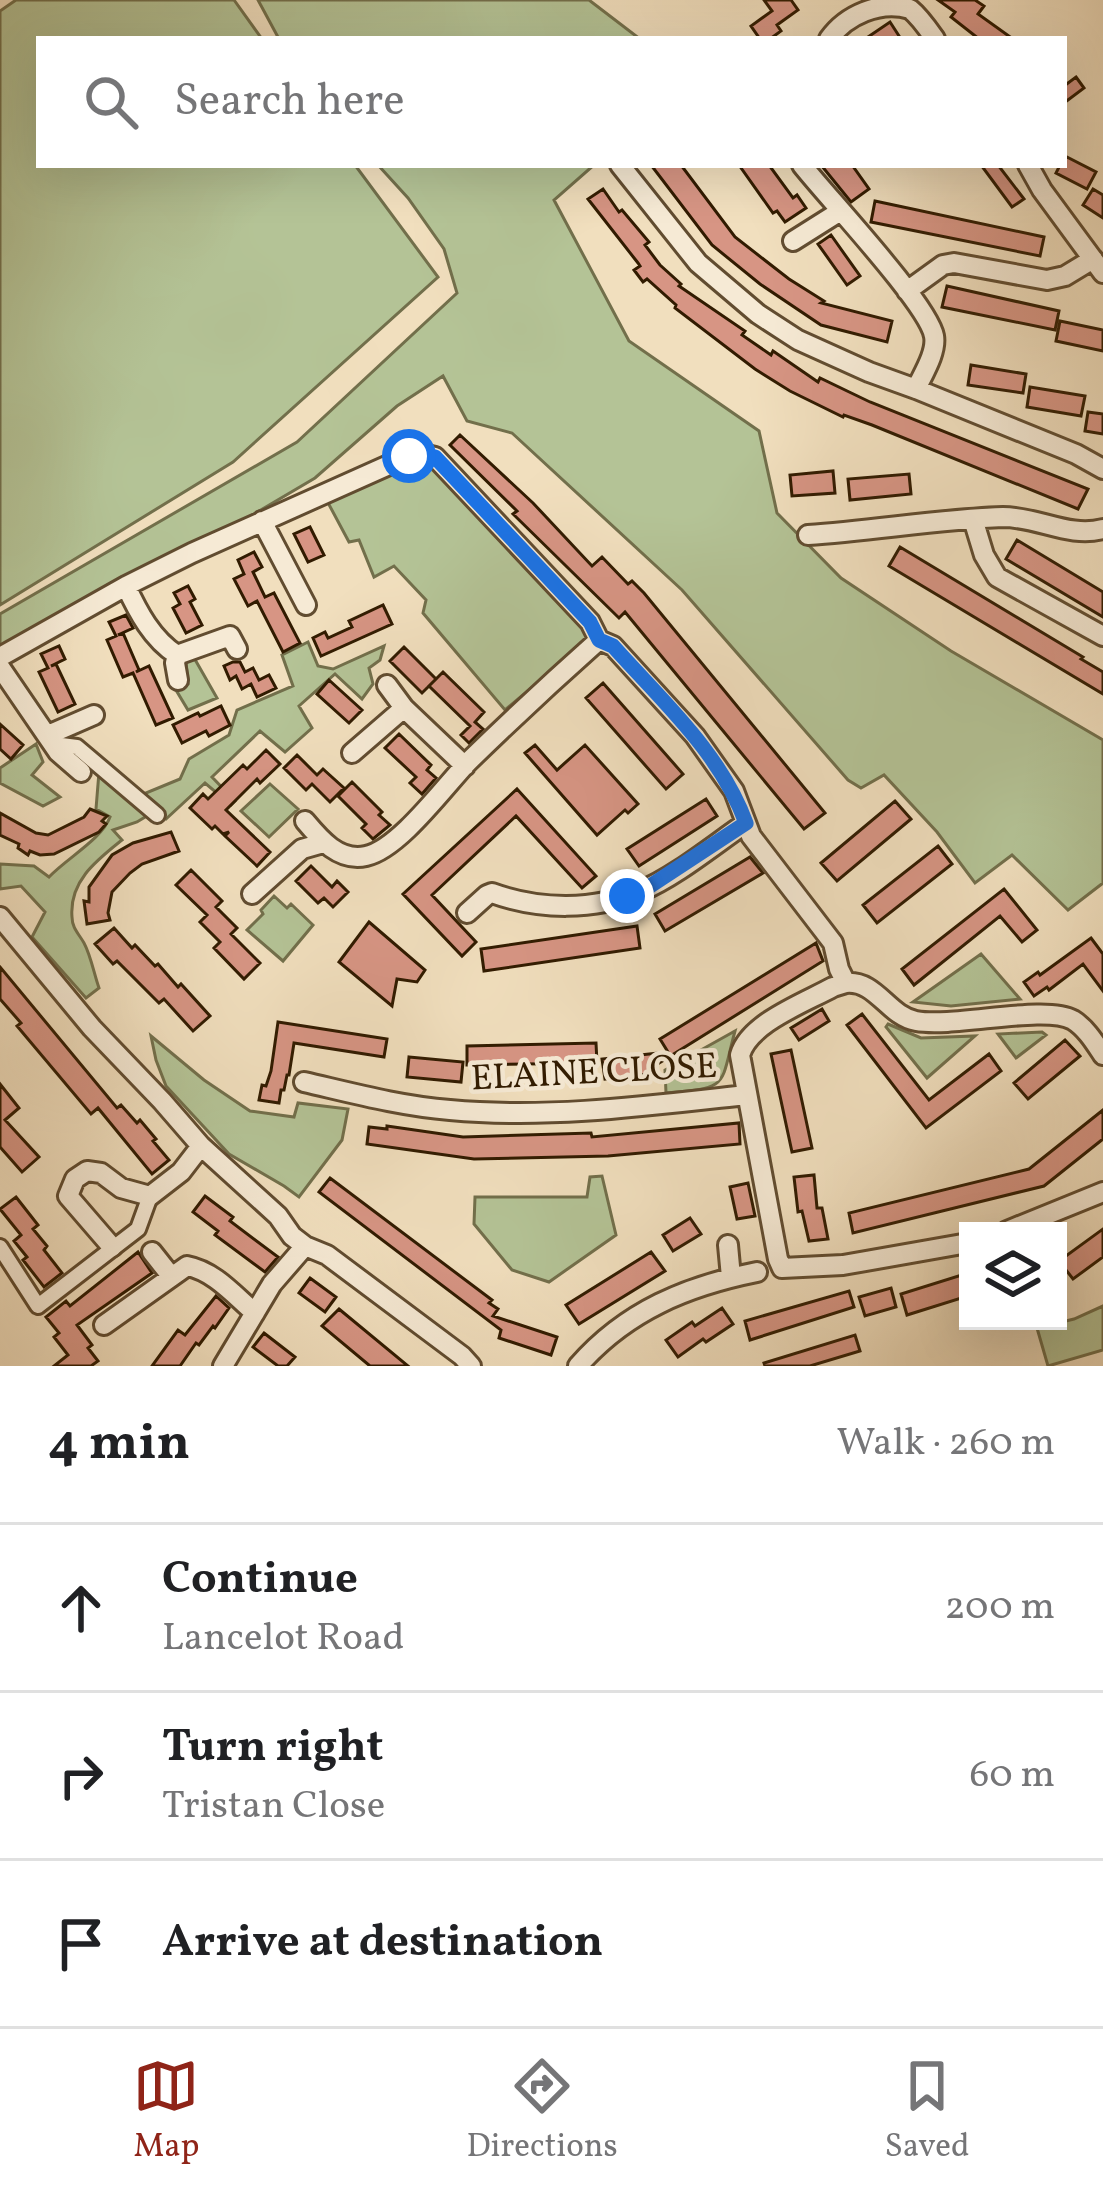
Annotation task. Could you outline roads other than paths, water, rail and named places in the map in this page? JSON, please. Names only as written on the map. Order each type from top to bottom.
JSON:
[{"type":"street","points":[[832,36],[855,10],[889,2],[913,11],[933,36]]},
{"type":"street","points":[[622,168],[698,263],[758,314],[798,340],[1103,469]]},
{"type":"street","points":[[804,168],[908,291],[934,337],[916,388]]},
{"type":"street","points":[[908,291],[943,265],[954,263],[1046,280],[1098,266],[1030,168]]},
{"type":"street","points":[[794,241],[839,212]]},
{"type":"street","points":[[0,657],[126,586],[262,521],[409,456],[435,457],[590,622],[599,640],[613,646],[695,736],[734,791],[752,836],[833,943],[846,983]]},
{"type":"street","points":[[808,535],[842,543],[973,519],[1023,518],[1088,533],[1103,529]]},
{"type":"street","points":[[973,519],[984,555],[998,577],[1103,636]]},
{"type":"street","points":[[262,521],[306,605]]},
{"type":"street","points":[[126,586],[158,640],[177,655]]},
{"type":"street","points":[[177,655],[230,636],[237,649]]},
{"type":"street","points":[[304,821],[323,843],[344,855],[364,857],[386,848],[599,640]]},
{"type":"street","points":[[177,655],[178,680]]},
{"type":"street","points":[[0,667],[58,752],[81,772]]},
{"type":"street","points":[[387,686],[465,766]]},
{"type":"street","points":[[352,753],[404,708]]},
{"type":"street","points":[[51,740],[94,715]]},
{"type":"street","points":[[51,740],[77,747],[157,815]]},
{"type":"street","points":[[467,913],[492,893],[540,907],[627,896],[644,890],[746,823]]},
{"type":"street","points":[[252,894],[302,850],[323,843]]},
{"type":"street","points":[[0,917],[92,1028],[201,1146],[278,1216],[292,1236],[327,1255],[467,1361],[488,1366]]},
{"type":"street","points":[[959,1245],[843,1265],[782,1268],[746,1095],[740,1055],[744,1041],[832,987],[852,982],[869,988],[896,1013],[916,1021],[1046,1014],[1072,1019],[1103,1055]]},
{"type":"street","name":"ELAINE CLOSE","points":[[304,1082],[400,1104],[489,1113],[596,1111],[746,1095]]},
{"type":"street","points":[[0,1247],[38,1306],[138,1229],[150,1196],[181,1172],[201,1146]]},
{"type":"street","points":[[112,1247],[68,1196],[75,1179],[87,1171],[101,1173],[121,1188],[150,1196]]},
{"type":"street","points":[[1029,1222],[1103,1192]]},
{"type":"street","points":[[728,1245],[730,1277]]},
{"type":"street","points":[[223,1366],[272,1284],[305,1246]]},
{"type":"street","points":[[152,1252],[171,1276]]},
{"type":"street","points":[[104,1324],[187,1267],[211,1275],[255,1313]]},
{"type":"street","points":[[578,1366],[597,1344],[669,1297],[757,1272]]}]
